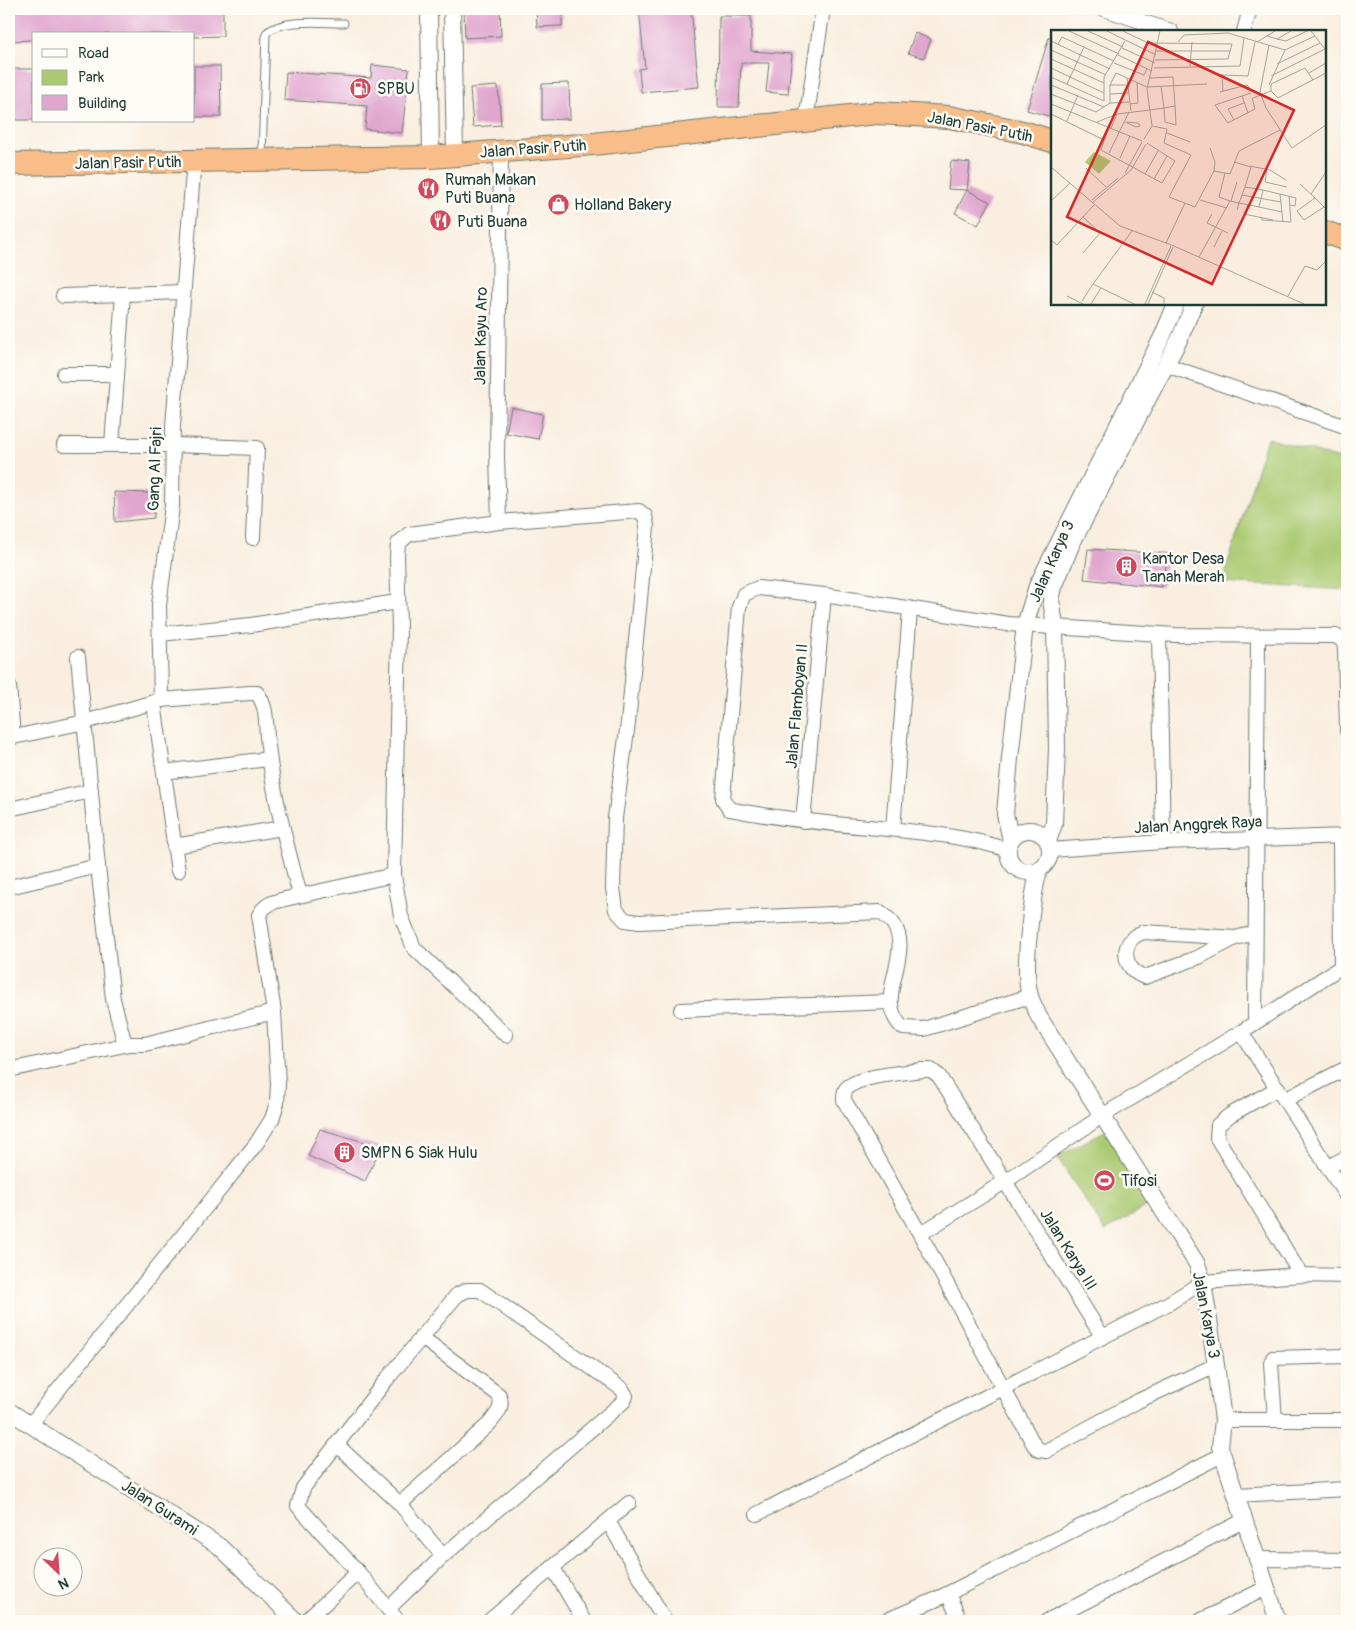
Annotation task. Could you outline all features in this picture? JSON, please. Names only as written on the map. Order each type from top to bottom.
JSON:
[{"type":"highway","name":"Jalan Pasir Putih","points":[[9,164],[262,158],[431,157],[593,144],[877,113],[949,116],[1023,132],[1051,141]]},
{"type":"highway","points":[[1326,232],[1347,240]]},
{"type":"street","points":[[429,9],[431,157]]},
{"type":"street","points":[[452,9],[455,154]]},
{"type":"street","points":[[806,120],[824,9]]},
{"type":"street","points":[[1104,9],[1168,30]]},
{"type":"street","points":[[1244,30],[1250,9]]},
{"type":"street","name":"Jalan Kayu Aro","points":[[499,522],[496,456],[501,151]]},
{"type":"street","name":"Gang Al Fajri","points":[[178,871],[164,772],[157,701],[160,634],[159,605],[172,506],[173,445],[194,160]]},
{"type":"street","points":[[63,296],[183,292]]},
{"type":"street","points":[[112,445],[123,294]]},
{"type":"street","name":"Jalan Karya 3","points":[[1176,305],[1066,540],[1051,600],[1055,625],[1057,748],[1055,810],[1047,861],[1039,869],[1032,897],[1028,975],[1030,996],[1039,1017],[1084,1084],[1102,1116],[1197,1264],[1203,1282],[1216,1365],[1223,1420],[1220,1439],[1222,1455],[1278,1621]]},
{"type":"street","name":"Jalan Karya 3","points":[[1032,897],[1018,868],[1011,860],[1005,814],[1025,625],[1037,586],[1066,540],[1166,365],[1194,305]]},
{"type":"street","points":[[1163,335],[1179,340]]},
{"type":"street","points":[[1166,365],[1347,427]]},
{"type":"street","points":[[64,374],[117,374]]},
{"type":"street","points":[[64,445],[173,445],[257,448],[253,538]]},
{"type":"street","points":[[506,1035],[414,948],[401,916],[394,875],[398,544],[409,534],[499,522],[639,511],[647,520],[628,723],[615,818],[613,888],[616,910],[625,920],[639,922],[880,912],[894,925],[900,942],[890,1002],[893,1019],[903,1028],[924,1029],[1030,996]]},
{"type":"street","points":[[1049,845],[1044,836],[1033,830],[1020,832],[1010,845],[893,829],[802,821],[729,810],[723,798],[739,607],[744,594],[758,588],[824,595],[910,610],[1025,625],[1055,625],[1159,634],[1336,636],[1340,638],[1345,647],[1347,731]]},
{"type":"street","name":"Jalan Flamboyan II","points":[[802,821],[824,595]]},
{"type":"street","points":[[160,634],[251,625],[397,602]]},
{"type":"street","points":[[893,829],[910,610]]},
{"type":"street","points":[[1159,634],[1163,842]]},
{"type":"street","points":[[1255,1023],[1258,838],[1258,636]]},
{"type":"street","points":[[78,657],[113,999],[121,1034],[124,1041],[129,1044]]},
{"type":"street","points":[[9,686],[11,737],[85,722],[157,701],[257,693],[264,709],[268,759],[282,828],[300,895]]},
{"type":"street","points":[[164,772],[268,759]]},
{"type":"street","points":[[9,809],[91,791]]},
{"type":"street","points":[[174,846],[282,828]]},
{"type":"street","points":[[1216,1365],[1138,1401],[1046,1451],[1040,1450],[1034,1445],[1002,1388],[920,1234],[1006,1181],[1102,1116],[1241,1032],[1344,966],[1344,836]]},
{"type":"street","name":"Jalan Anggrek Raya","points":[[1049,845],[1344,836]]},
{"type":"street","points":[[9,887],[98,866]]},
{"type":"street","points":[[1018,868],[1028,872],[1039,869]]},
{"type":"street","points":[[30,1425],[256,1144],[272,1118],[277,1103],[278,1084],[274,1012],[259,915],[264,906],[300,895],[394,875]]},
{"type":"street","points":[[1235,938],[1144,932],[1130,939],[1125,948],[1126,958],[1132,971],[1145,977],[1199,957],[1235,938],[1255,933]]},
{"type":"street","points":[[681,1010],[890,1002]]},
{"type":"street","points":[[9,1070],[129,1044],[145,1044],[274,1012]]},
{"type":"street","points":[[1241,1032],[1347,1197]]},
{"type":"street","points":[[1301,1275],[1217,1138],[1218,1126],[1230,1116],[1347,1068]]},
{"type":"street","name":"Jalan Karya III","points":[[920,1234],[844,1100],[844,1094],[848,1086],[871,1078],[922,1070],[934,1072],[939,1076],[1102,1336]]},
{"type":"street","points":[[1328,1167],[1347,1157]]},
{"type":"street","points":[[757,1514],[1169,1303],[1203,1282],[1301,1275],[1347,1276]]},
{"type":"street","points":[[388,1609],[443,1556],[624,1401],[626,1396],[622,1389],[480,1290],[467,1290],[457,1295],[421,1337],[303,1488],[298,1506],[358,1572],[388,1609],[398,1621]]},
{"type":"street","points":[[400,1504],[488,1424],[501,1409],[502,1402],[499,1395],[421,1337]]},
{"type":"street","points":[[1275,1420],[1270,1363],[1273,1358],[1347,1356]]},
{"type":"street","name":"Jalan Gurami","points":[[9,1411],[157,1504],[219,1546],[296,1621]]},
{"type":"street","points":[[1223,1420],[1347,1420]]},
{"type":"street","points":[[337,1445],[400,1504],[443,1556]]},
{"type":"street","points":[[885,1621],[948,1594],[1222,1455]]},
{"type":"street","points":[[1235,1495],[1347,1489]]},
{"type":"street","points":[[496,1619],[629,1503]]},
{"type":"street","points":[[1046,1621],[1243,1520]]},
{"type":"street","points":[[608,1521],[665,1621]]},
{"type":"street","points":[[1256,1559],[1347,1560]]},
{"type":"street","points":[[553,1568],[584,1621]]},
{"type":"street","points":[[306,1621],[358,1572]]},
{"type":"street","points":[[1200,1621],[1266,1588]]},
{"type":"street","points":[[948,1594],[960,1621]]},
{"type":"lane","points":[[262,158],[266,33],[272,27],[284,24],[344,23]]},
{"type":"green space","points":[[1267,438],[1347,461],[1347,590],[1222,583]]},
{"type":"green space","name":"Tifosi","points":[[1105,1131],[1154,1202],[1105,1231],[1057,1157]]},
{"type":"building","points":[[9,9],[223,9],[223,36],[195,37],[195,32],[32,32],[32,40],[9,41]]},
{"type":"building","points":[[464,9],[500,9],[501,36],[465,38]]},
{"type":"building","points":[[536,9],[562,9],[562,26],[537,27]]},
{"type":"building","points":[[639,9],[691,9],[699,87],[641,92],[639,69],[645,68]]},
{"type":"building","points":[[719,16],[751,16],[751,51],[792,54],[788,94],[766,92],[769,63],[741,63],[739,107],[718,107]]},
{"type":"building","points":[[915,33],[931,39],[924,58],[908,53]]},
{"type":"building","points":[[1049,37],[1051,37],[1051,117],[1027,110]]},
{"type":"building","points":[[372,65],[409,69],[402,133],[365,129],[367,106],[284,100],[286,72],[371,78]]},
{"type":"building","points":[[195,66],[220,66],[221,117],[195,117]]},
{"type":"building","points":[[9,69],[32,69],[32,120],[9,120]]},
{"type":"building","points":[[569,83],[570,119],[542,120],[542,84]]},
{"type":"building","points":[[498,86],[501,125],[473,127],[470,88]]},
{"type":"building","points":[[951,161],[970,163],[967,190],[948,189]]},
{"type":"building","points":[[967,190],[990,202],[978,225],[955,213]]},
{"type":"building","points":[[511,407],[543,414],[538,439],[506,433]]},
{"type":"building","points":[[114,492],[153,493],[154,518],[115,522]]},
{"type":"building","name":"Kantor Desa Tanah Merah","points":[[1088,549],[1168,554],[1162,587],[1084,579]]},
{"type":"building","name":"SMPN 6 Siak Hulu","points":[[320,1129],[381,1147],[365,1181],[308,1156]]},
{"type":"place","name":"SPBU","points":[[361,88]]},
{"type":"place","name":"Rumah Makan Puti Buana","points":[[429,188]]},
{"type":"place","name":"Holland Bakery","points":[[558,204]]},
{"type":"place","name":"Puti Buana","points":[[441,221]]},
{"type":"place","name":"Kantor Desa Tanah Merah","points":[[1126,567]]},
{"type":"place","name":"SMPN 6 Siak Hulu","points":[[345,1152]]},
{"type":"place","name":"Tifosi","points":[[1105,1180]]}]
